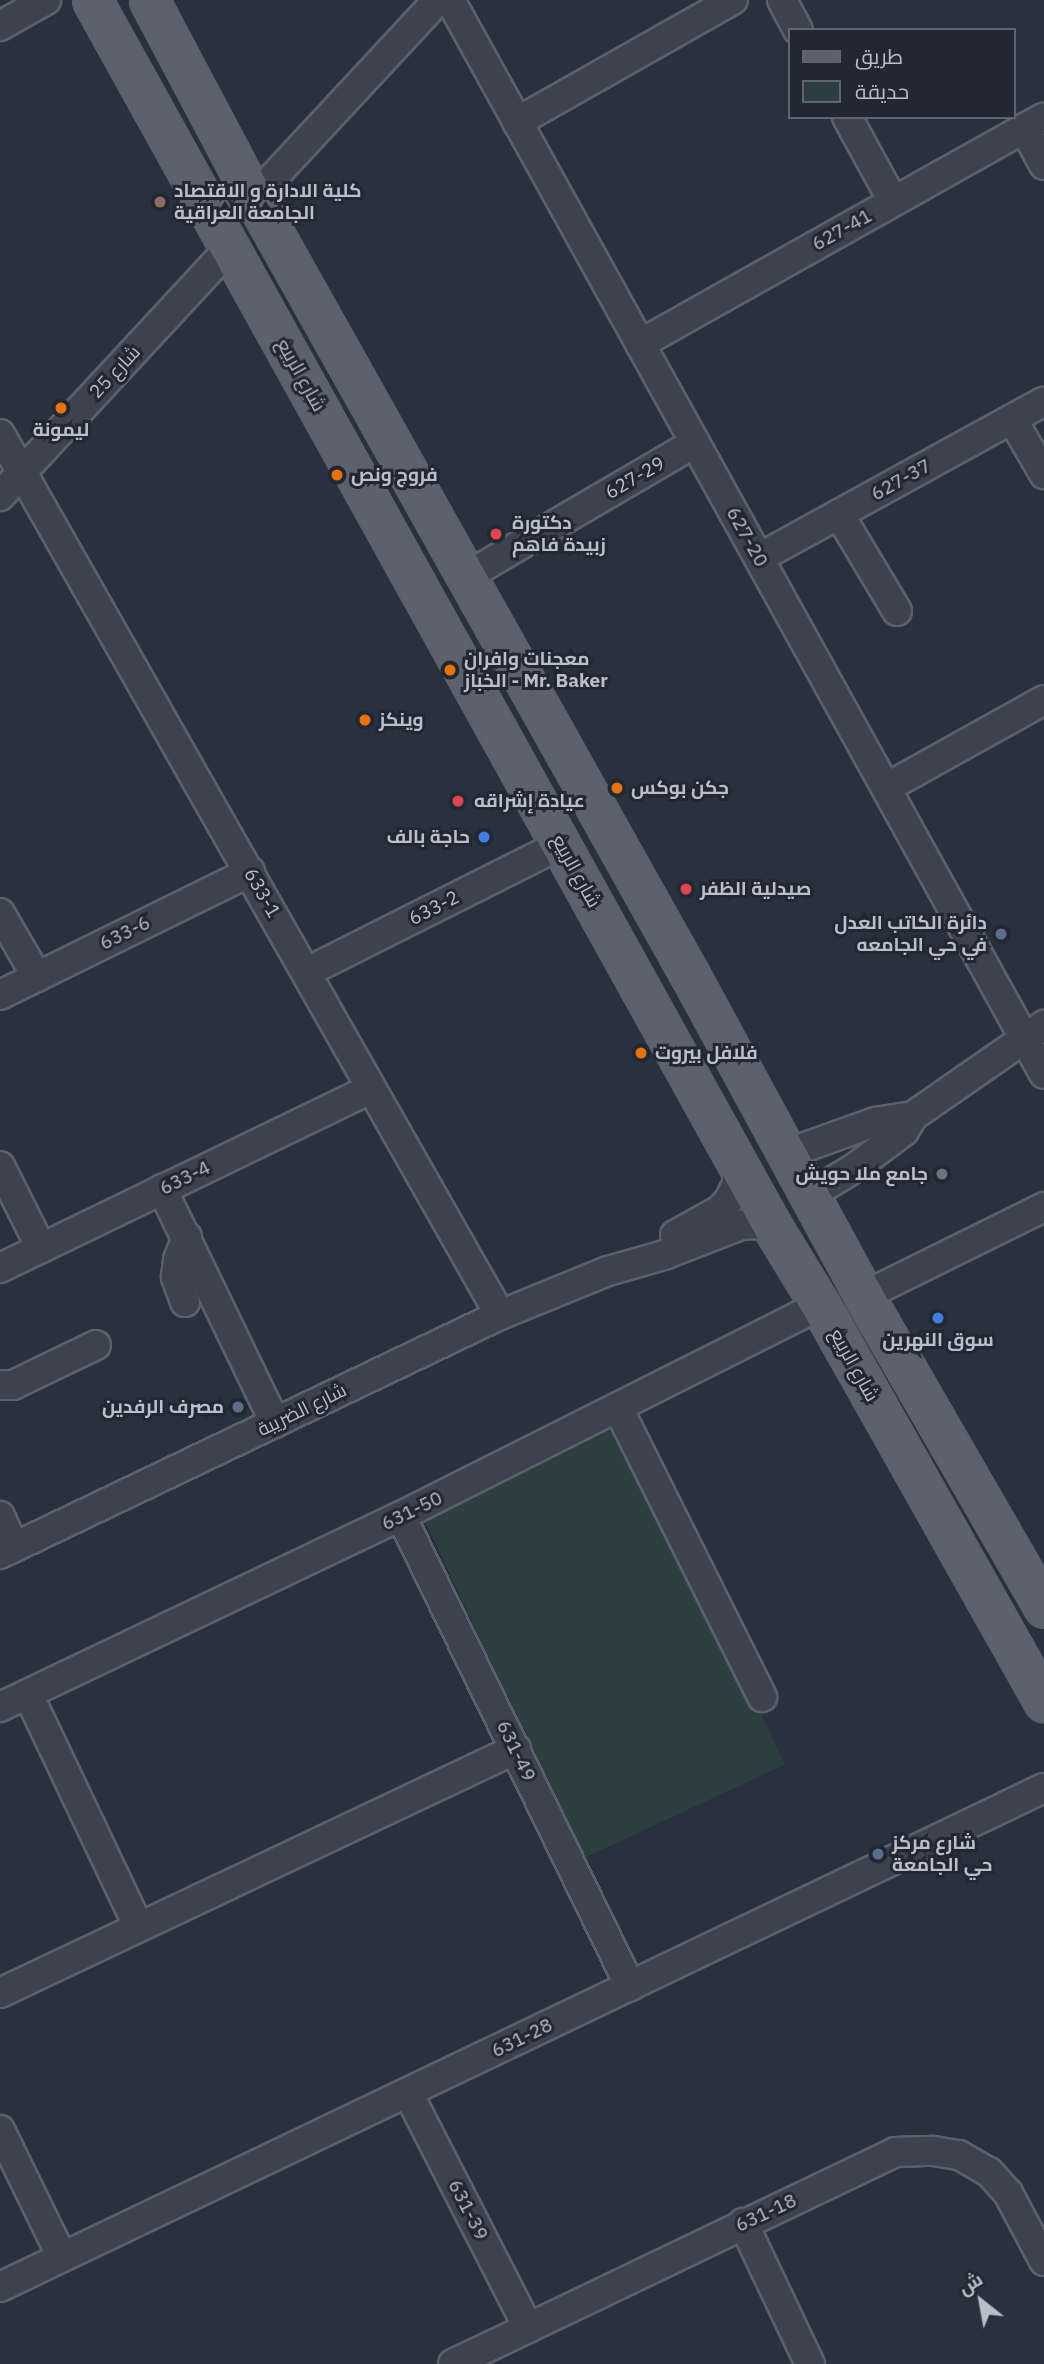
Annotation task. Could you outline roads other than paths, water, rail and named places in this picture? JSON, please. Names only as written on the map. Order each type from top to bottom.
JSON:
[{"type":"main road","name":"شارع الربيع","points":[[92,0],[773,1228],[820,1305],[1044,1702]]},
{"type":"main road","points":[[149,0],[254,198],[467,576],[864,1296],[1043,1603]]},
{"type":"main road","points":[[299,373],[310,381],[331,379],[342,362],[339,349]]},
{"type":"main road","points":[[342,450],[338,434],[345,419],[352,414],[368,414],[381,424]]},
{"type":"street","points":[[0,26],[46,0]]},
{"type":"street","points":[[254,198],[438,0]]},
{"type":"street","name":"627-20","points":[[450,0],[886,788],[1034,1032],[1044,1074]]},
{"type":"street","points":[[517,122],[733,0]]},
{"type":"street","points":[[782,0],[797,28]]},
{"type":"street","points":[[848,119],[893,201]]},
{"type":"street","points":[[1034,122],[1044,165]]},
{"type":"street","name":"627-41","points":[[640,344],[1034,122]]},
{"type":"street","name":"شارع 25","points":[[0,496],[230,248]]},
{"type":"street","name":"627-37","points":[[759,558],[1044,401]]},
{"type":"street","points":[[1012,419],[1044,474]]},
{"type":"street","name":"633-1","points":[[0,435],[500,1315]]},
{"type":"street","name":"627-29","points":[[467,576],[695,443]]},
{"type":"street","points":[[839,514],[897,611]]},
{"type":"street","points":[[886,788],[1044,700]]},
{"type":"street","name":"633-2","points":[[307,972],[561,844]]},
{"type":"street","name":"633-6","points":[[0,995],[250,872]]},
{"type":"street","points":[[0,913],[37,976]]},
{"type":"street","points":[[810,1195],[890,1143],[904,1131],[913,1116],[1034,1032]]},
{"type":"street","name":"633-4","points":[[0,1268],[370,1089]]},
{"type":"street","points":[[786,1154],[875,1122],[913,1116]]},
{"type":"street","name":"شارع الضريبة","points":[[608,1271],[720,1210],[737,1184],[737,1162]]},
{"type":"street","points":[[0,1166],[41,1248]]},
{"type":"street","points":[[162,1189],[275,1423]]},
{"type":"street","points":[[864,1296],[1044,1206]]},
{"type":"street","name":"شارع الضريبة","points":[[7,1551],[500,1315],[608,1271],[664,1255],[741,1225],[756,1224],[773,1228]]},
{"type":"street","points":[[185,1302],[176,1277],[178,1260],[187,1237]]},
{"type":"street","name":"631-50","points":[[0,1707],[401,1516],[820,1305]]},
{"type":"street","points":[[0,1385],[13,1385],[96,1345]]},
{"type":"street","points":[[618,1408],[761,1697]]},
{"type":"street","points":[[0,1516],[7,1551]]},
{"type":"street","name":"631-49","points":[[401,1516],[630,1986]]},
{"type":"street","points":[[28,1694],[138,1926]]},
{"type":"street","points":[[0,1993],[516,1749]]},
{"type":"street","name":"631-28","points":[[0,2287],[1044,1788]]},
{"type":"street","name":"631-39","points":[[408,2093],[528,2328]]},
{"type":"street","points":[[0,2130],[62,2258]]},
{"type":"street","name":"631-18","points":[[453,2364],[895,2152],[933,2151],[959,2155],[989,2172],[1008,2193],[1044,2261]]},
{"type":"street","points":[[743,2223],[810,2364]]},
{"type":"place","name":"كلية الادارة و الاقتصاد الجامعة العراقية","points":[[160,202]]},
{"type":"place","name":"ليمونة","points":[[61,408]]},
{"type":"place","name":"فروج ونص","points":[[337,475]]},
{"type":"place","name":"دكتورة زبيدة فاهم","points":[[496,534]]},
{"type":"place","name":"معجنات وافران الخباز - Mr. Baker","points":[[450,670]]},
{"type":"place","name":"وينكز","points":[[365,720]]},
{"type":"place","name":"جكن بوكس","points":[[617,788]]},
{"type":"place","name":"عيادة إشراقه","points":[[458,801]]},
{"type":"place","name":"حاجة بالف","points":[[484,837]]},
{"type":"place","name":"صيدلية الظفر","points":[[686,889]]},
{"type":"place","name":"دائرة الكاتب العدل في حي الجامعه","points":[[1001,934]]},
{"type":"place","name":"فلافل بيروت","points":[[641,1053]]},
{"type":"place","name":"جامع ملا حويش","points":[[942,1174]]},
{"type":"place","name":"سوق النهرين","points":[[938,1318]]},
{"type":"place","name":"مصرف الرفدين","points":[[238,1407]]},
{"type":"place","name":"شارع مركز حي الجامعة","points":[[878,1854]]}]
